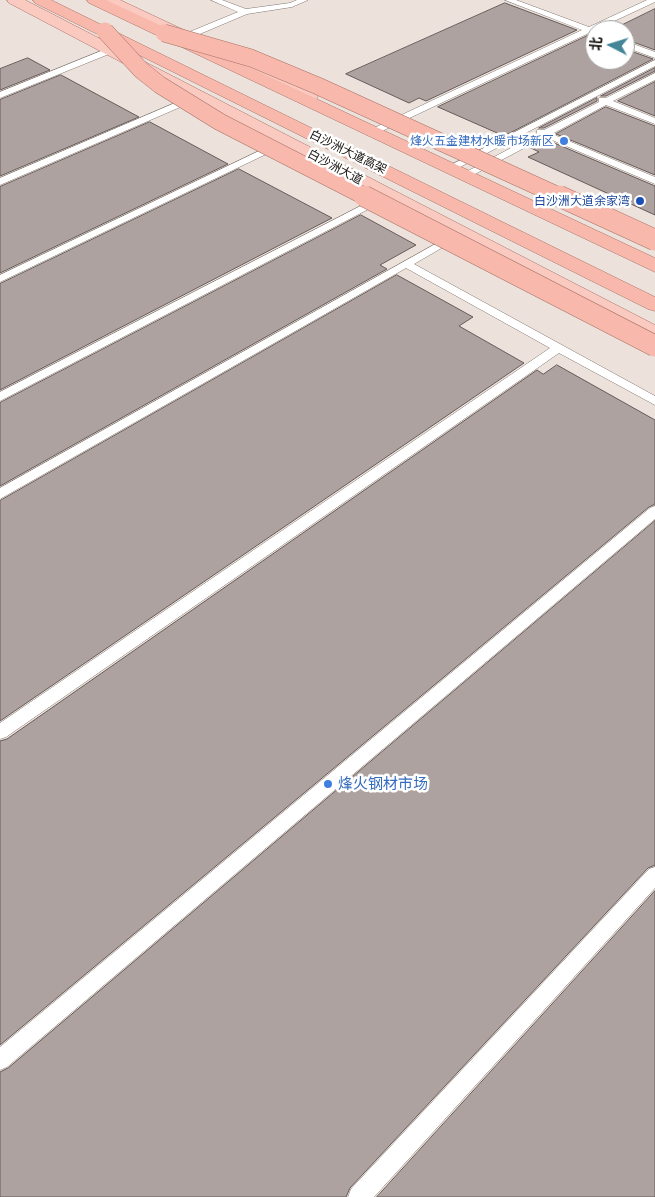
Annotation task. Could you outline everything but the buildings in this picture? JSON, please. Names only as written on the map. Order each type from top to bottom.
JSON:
[{"type":"highway","name":"白沙洲大道高架","points":[[40,0],[655,304]]},
{"type":"highway","name":"白沙洲大道高架","points":[[94,0],[176,32],[655,266]]},
{"type":"highway","points":[[105,31],[141,70],[160,85],[220,122],[655,346]]},
{"type":"highway","points":[[176,32],[250,58],[318,86],[655,240]]},
{"type":"main road","name":"白沙洲大道","points":[[14,0],[655,334]]},
{"type":"main road","points":[[108,0],[655,260]]},
{"type":"lane","points":[[216,0],[228,8],[245,12]]},
{"type":"lane","points":[[228,8],[248,0]]},
{"type":"lane","points":[[176,32],[245,12],[292,5],[304,0]]},
{"type":"lane","points":[[509,0],[585,29]]},
{"type":"lane","points":[[515,0],[541,2],[538,11]]},
{"type":"lane","points":[[615,20],[654,0]]},
{"type":"lane","points":[[379,129],[585,35]]},
{"type":"lane","points":[[0,95],[111,50]]},
{"type":"lane","points":[[635,50],[654,62]]},
{"type":"lane","points":[[463,169],[529,127],[654,62]]},
{"type":"lane","points":[[463,169],[545,134],[655,76]]},
{"type":"lane","points":[[592,95],[655,121]]},
{"type":"lane","points":[[0,182],[199,96]]},
{"type":"lane","points":[[529,127],[655,182]]},
{"type":"lane","points":[[0,279],[286,142]]},
{"type":"lane","points":[[0,397],[388,195]]},
{"type":"lane","points":[[0,494],[461,233]]},
{"type":"lane","points":[[406,264],[655,401]]},
{"type":"lane","points":[[0,732],[559,348]]},
{"type":"lane","points":[[0,1060],[655,512]]},
{"type":"lane","points":[[359,1197],[655,875]]},
{"type":"place","name":"烽火五金建材水暖市场新区","points":[[564,141]]},
{"type":"place","name":"白沙洲大道余家湾","points":[[640,201]]},
{"type":"place","name":"烽火钢材市场","points":[[328,784]]}]
